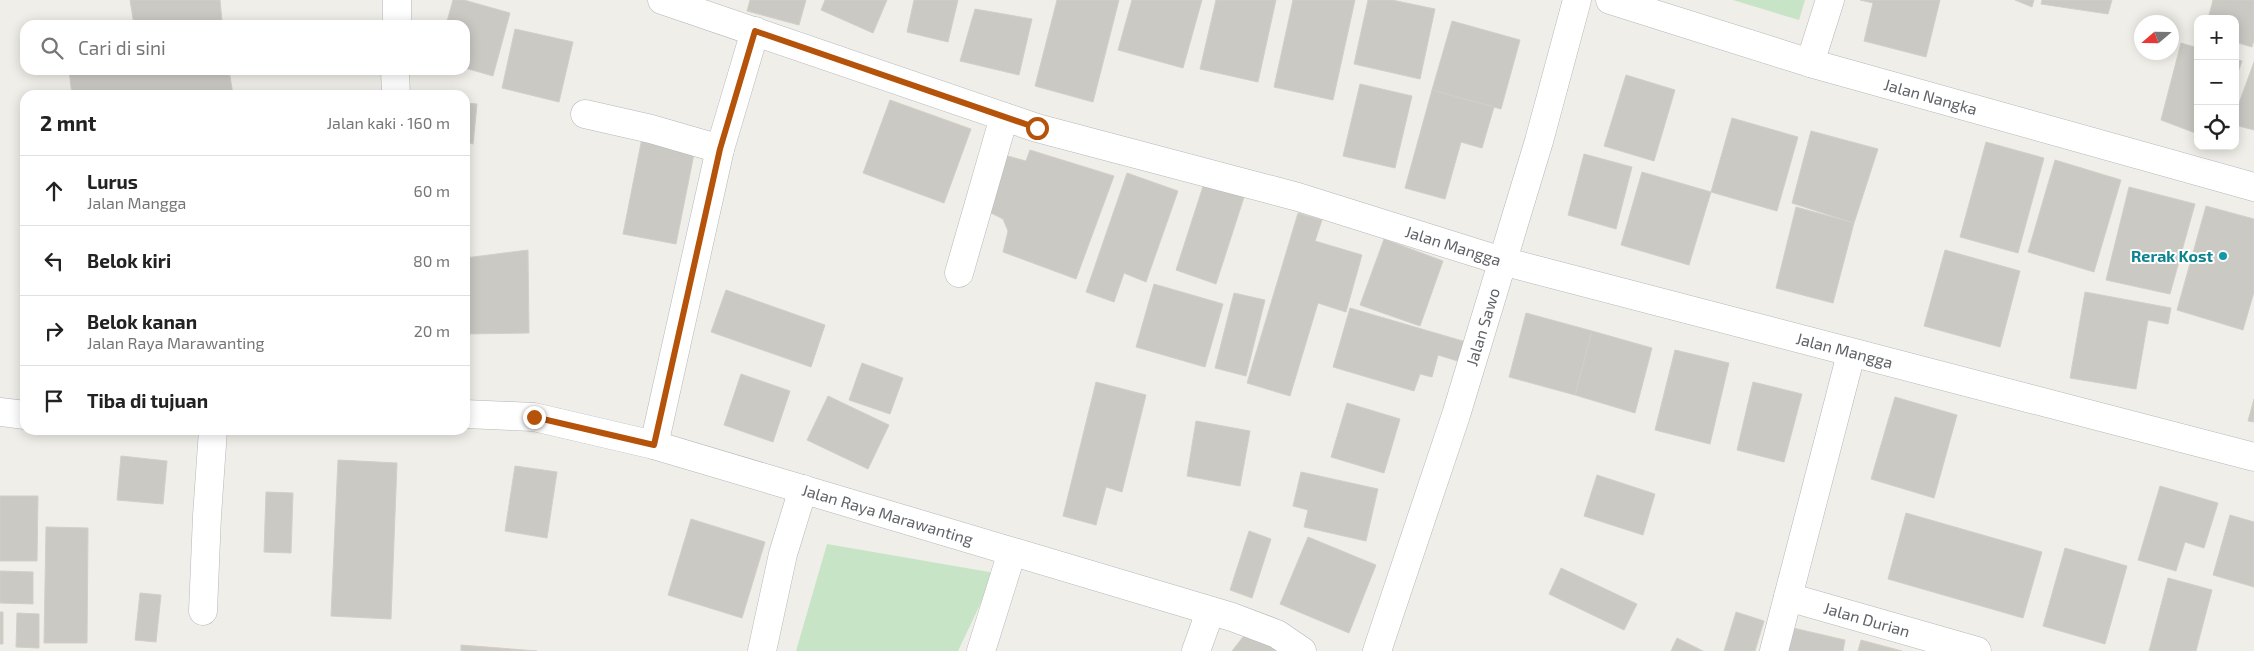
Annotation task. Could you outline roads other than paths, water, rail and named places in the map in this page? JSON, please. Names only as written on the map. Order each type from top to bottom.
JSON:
[{"type":"street","points":[[397,0],[397,20]]},
{"type":"street","name":"Jalan Mangga","points":[[662,0],[1037,128],[1298,197],[1502,261],[1851,354],[2254,457]]},
{"type":"street","name":"Jalan Sawo","points":[[1378,651],[1456,415],[1538,141],[1577,0]]},
{"type":"street","name":"Jalan Nangka","points":[[1610,0],[1810,63],[2254,187]]},
{"type":"street","points":[[1810,63],[1830,0]]},
{"type":"street","points":[[654,445],[720,149],[755,31]]},
{"type":"street","points":[[396,75],[396,90]]},
{"type":"street","points":[[585,114],[720,149]]},
{"type":"street","points":[[960,273],[1004,117]]},
{"type":"street","points":[[1774,651],[1851,354]]},
{"type":"street","points":[[0,412],[20,414]]},
{"type":"street","name":"Jalan Raya Marawanting","points":[[470,414],[534,417],[654,445],[1261,626],[1302,651]]},
{"type":"street","points":[[203,612],[213,435]]},
{"type":"street","points":[[762,651],[783,554],[802,489]]},
{"type":"street","points":[[981,651],[1012,552]]},
{"type":"street","name":"Jalan Durian","points":[[1788,598],[1977,651]]},
{"type":"street","points":[[1196,651],[1210,612]]},
{"type":"place","name":"Rerak Kost","points":[[2223,256]]}]
